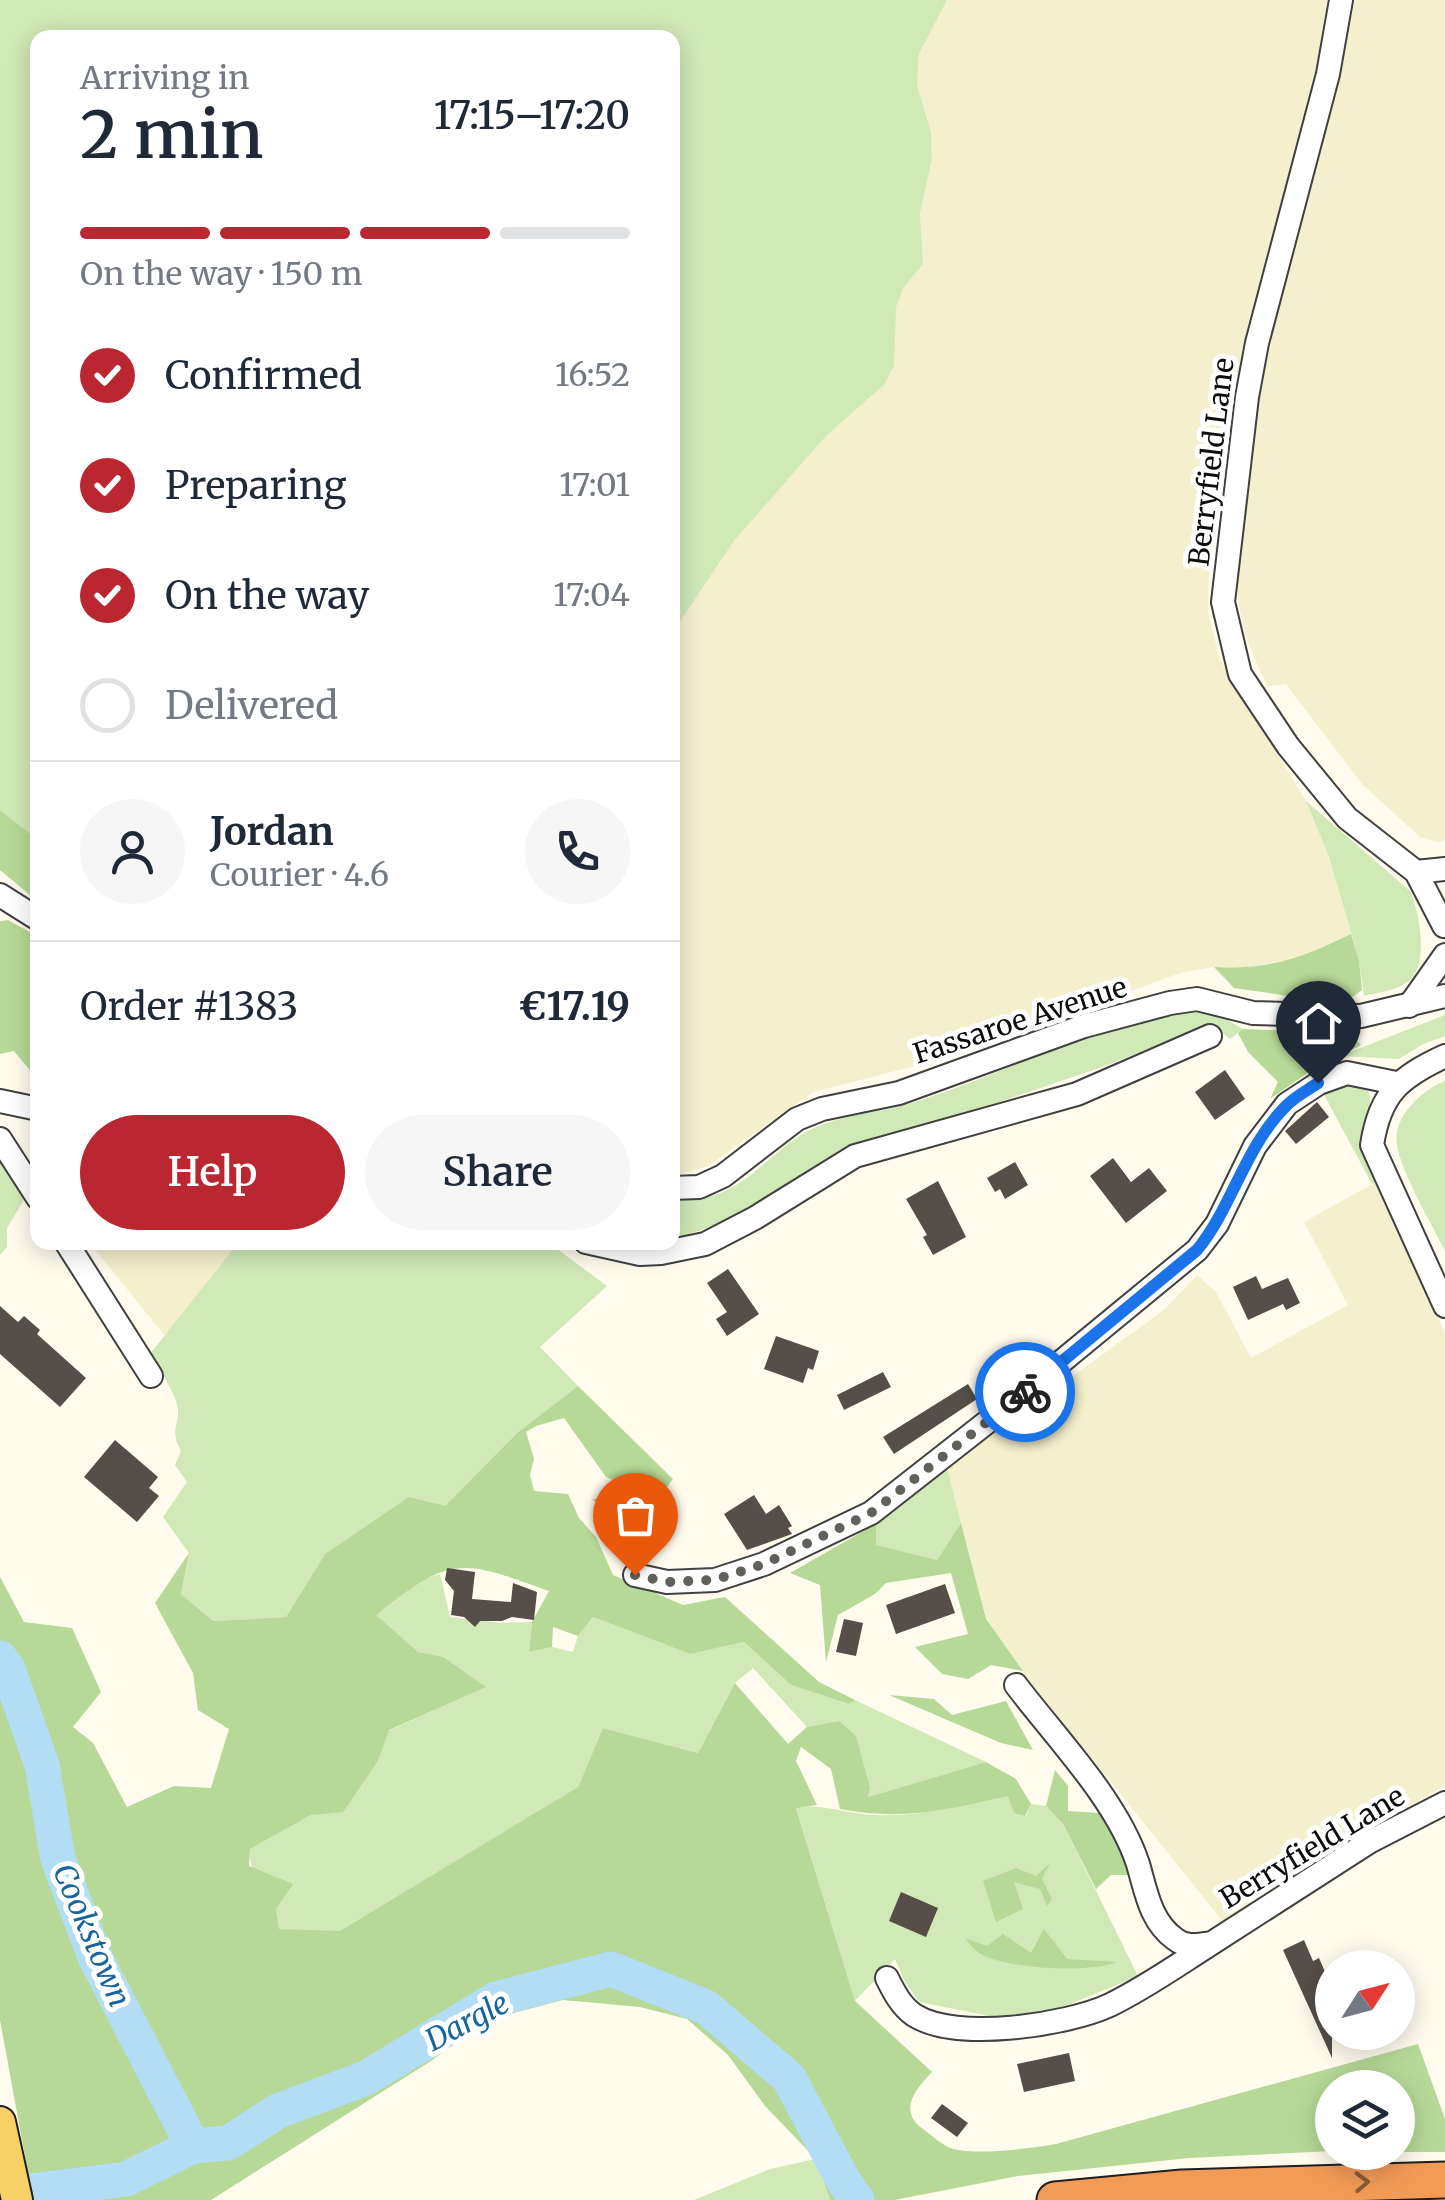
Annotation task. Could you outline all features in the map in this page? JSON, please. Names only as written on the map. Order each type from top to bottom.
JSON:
[{"type":"highway","points":[[1056,2200],[1182,2188],[1445,2180]]},
{"type":"main road","points":[[0,2122],[14,2187]]},
{"type":"street","name":"Berryfield Lane","points":[[1342,0],[1328,74],[1257,343],[1223,602],[1240,674],[1288,746],[1348,818],[1416,872],[1445,931]]},
{"type":"street","points":[[1416,872],[1445,870]]},
{"type":"street","points":[[0,895],[30,914]]},
{"type":"street","points":[[1409,1006],[1445,956]]},
{"type":"street","name":"Fassaroe Avenue","points":[[680,1187],[699,1186],[723,1176],[797,1118],[899,1092],[1084,1026],[1170,1003],[1197,1000],[1253,1012],[1361,1016],[1445,996]]},
{"type":"street","points":[[680,1250],[705,1244],[755,1218],[855,1156],[1076,1094],[1210,1036]]},
{"type":"street","points":[[1445,1056],[1396,1083],[1375,1126],[1372,1145],[1445,1306]]},
{"type":"street","points":[[635,1575],[668,1582],[724,1578],[764,1564],[871,1513],[1197,1250],[1218,1224],[1255,1146],[1287,1104],[1318,1083],[1347,1074],[1396,1083]]},
{"type":"street","points":[[0,1101],[30,1107]]},
{"type":"street","points":[[0,1138],[30,1185]]},
{"type":"street","points":[[71,1250],[151,1376]]},
{"type":"street","points":[[648,1250],[661,1254],[679,1250]]},
{"type":"street","name":"Berryfield Lane","points":[[1016,1686],[1123,1829],[1138,1865],[1145,1896],[1160,1924],[1187,1946],[1212,1943]]},
{"type":"street","name":"Berryfield Lane","points":[[887,1978],[899,2000],[916,2016],[958,2027],[1013,2028],[1058,2022],[1106,2006],[1152,1982],[1369,1842],[1445,1803]]},
{"type":"shaded area","points":[[947,0],[1327,0],[1315,73],[1232,399],[1210,530],[1208,612],[1220,660],[1306,801],[1329,857],[1351,934],[1306,957],[1238,969],[1214,967],[1180,973],[958,1055],[813,1092],[708,1166],[680,1174],[680,622],[734,541],[826,436],[884,385],[896,307],[904,287],[923,264],[920,213],[932,159],[931,132],[917,85],[919,54]]},
{"type":"shaded area","points":[[1348,0],[1445,0],[1445,840],[1438,842],[1420,837],[1362,784],[1286,684],[1267,686],[1248,643],[1239,607],[1236,564],[1257,391],[1331,106]]},
{"type":"shaded area","points":[[1376,1182],[1445,1333],[1445,1786],[1370,1828],[1225,1924],[1006,1651],[986,1619],[947,1468],[1165,1309],[1197,1275],[1216,1292],[1251,1358],[1348,1305],[1304,1222]]},
{"type":"shaded area","points":[[96,1250],[233,1250],[165,1336]]},
{"type":"green space","points":[[0,0],[947,0],[919,54],[917,85],[931,132],[932,159],[920,213],[923,264],[904,287],[896,307],[894,366],[884,385],[826,436],[734,541],[680,622],[680,30],[30,30],[30,834],[0,810]]},
{"type":"green space","points":[[1306,801],[1410,891],[1417,911],[1421,950],[1415,973],[1404,984],[1364,996],[1359,960],[1329,857]]},
{"type":"green space","points":[[0,810],[30,834],[30,895],[0,870]]},
{"type":"green space","points":[[8,920],[30,932],[30,1070],[14,1051],[0,1054],[0,921]]},
{"type":"green space","points":[[1351,934],[1362,990],[1351,998],[1349,1005],[1234,988],[1214,967],[1251,967],[1285,961]]},
{"type":"green space","points":[[1201,1011],[1243,1029],[1230,1039],[1216,1028],[1204,1026],[1105,1066],[934,1124],[713,1226],[680,1237],[680,1201],[712,1196],[731,1188],[812,1129],[901,1106],[1086,1037],[1162,1016]]},
{"type":"green space","points":[[1445,1015],[1445,1036],[1399,1059],[1340,1056]]},
{"type":"green space","points":[[1243,1029],[1349,1033],[1361,1045],[1309,1072],[1270,1099],[1278,1082],[1248,1052],[1238,1033]]},
{"type":"green space","points":[[1445,1081],[1445,1251],[1404,1169],[1397,1135],[1410,1106]]},
{"type":"green space","points":[[1341,1084],[1366,1087],[1369,1094],[1362,1143],[1376,1182],[1372,1184],[1322,1091]]},
{"type":"green space","points":[[0,1149],[25,1198],[7,1228],[7,1247],[0,1255]]},
{"type":"green space","points":[[232,1250],[558,1250],[607,1286],[540,1347],[578,1386],[517,1433],[445,1506],[325,1554],[286,1617],[213,1621],[181,1594],[189,1553],[163,1517],[187,1482],[175,1465],[181,1451],[175,1431],[178,1411],[172,1391],[150,1354]]},
{"type":"green space","points":[[578,1386],[673,1479],[632,1533],[592,1499],[640,1500],[641,1491],[606,1477],[564,1418],[526,1432],[534,1459],[530,1475],[534,1491],[568,1494],[579,1518],[596,1537],[613,1575],[683,1605],[725,1597],[819,1682],[855,1700],[848,1704],[791,1685],[744,1642],[690,1654],[593,1617],[578,1636],[553,1627],[552,1647],[529,1652],[532,1622],[549,1591],[475,1569],[440,1573],[422,1581],[376,1615],[418,1652],[443,1657],[486,1687],[389,1730],[378,1761],[343,1812],[311,1815],[250,1849],[249,1866],[293,1884],[276,1909],[279,1929],[340,1931],[578,1787],[603,1728],[698,1753],[735,1683],[788,1744],[807,1727],[839,1721],[856,1736],[870,1788],[868,1797],[986,1762],[1016,1779],[1031,1804],[1025,1816],[1014,1813],[1008,1796],[905,1814],[840,1809],[831,1769],[801,1747],[796,1761],[817,1805],[796,1808],[855,2001],[932,2072],[912,2100],[915,2122],[958,2150],[1017,2149],[1056,2144],[1315,2072],[1315,2152],[1189,2158],[1018,2176],[894,2200],[830,2200],[816,2159],[765,2106],[728,2055],[687,2019],[640,2007],[563,2000],[484,2021],[431,2061],[211,2200],[33,2200],[0,2020],[0,1577],[24,1622],[72,1628],[101,1692],[73,1727],[93,1743],[127,1807],[174,1786],[211,1788],[229,1729],[198,1710],[193,1673],[155,1603],[189,1553],[181,1594],[213,1621],[286,1617],[325,1554],[409,1497],[445,1506],[517,1433]]},
{"type":"green space","points":[[947,1468],[961,1523],[937,1560],[875,1545],[876,1524]]},
{"type":"green space","points":[[961,1523],[986,1619],[1023,1671],[991,1665],[968,1679],[942,1674],[915,1647],[968,1634],[951,1573],[886,1583],[875,1594],[838,1615],[826,1662],[820,1585],[790,1573],[876,1524],[876,1545],[937,1560]]},
{"type":"green space","points":[[440,1574],[450,1617],[532,1622],[529,1652],[552,1647],[573,1652],[578,1636],[593,1617],[690,1654],[744,1642],[791,1685],[847,1704],[855,1700],[986,1762],[868,1797],[839,1721],[807,1727],[753,1668],[735,1683],[698,1753],[603,1728],[578,1787],[340,1932],[279,1929],[253,1870],[250,1849],[311,1815],[343,1811],[378,1761],[388,1731],[485,1687],[443,1658],[418,1652],[375,1615],[418,1581]]},
{"type":"green space","points":[[889,1695],[934,1699],[952,1715],[1006,1701],[1033,1750],[1001,1743]]},
{"type":"green space","points":[[1055,1770],[1068,1786],[1068,1811],[1100,1813],[1132,1875],[1111,1875],[1096,1889],[1063,1824],[1046,1806]]},
{"type":"green space","points":[[1008,1795],[1026,1816],[1031,1804],[1046,1806],[1063,1824],[1138,1976],[1058,2009],[995,2017],[919,2002],[895,1959],[855,2001],[796,1807],[875,1815],[909,1814]]},
{"type":"green space","points":[[1050,1863],[1042,1879],[1052,1899],[1047,1906],[1040,1889],[1014,1882],[1023,1909],[996,1922],[983,1881],[1016,1868],[1036,1876]]},
{"type":"green space","points":[[1044,1929],[1067,1959],[1117,1962],[1086,1968],[1044,1968],[1003,1962],[975,1950],[965,1938],[987,1946],[1003,1934],[1031,1953]]},
{"type":"green space","points":[[1418,2044],[1445,2119],[1445,2152],[1415,2152],[1415,2070],[1324,2070],[1396,2050],[1415,2050]]},
{"type":"green space","points":[[816,2159],[830,2200],[694,2200],[770,2169]]},
{"type":"building","points":[[1225,1070],[1245,1099],[1215,1120],[1195,1092]]},
{"type":"building","points":[[1317,1102],[1329,1117],[1296,1144],[1285,1131]]},
{"type":"building","points":[[1113,1158],[1131,1182],[1149,1168],[1167,1191],[1126,1223],[1090,1176]]},
{"type":"building","points":[[1015,1162],[1028,1185],[1005,1199],[1000,1189],[995,1192],[987,1178]]},
{"type":"building","points":[[938,1181],[966,1237],[933,1255],[923,1237],[927,1235],[906,1199]]},
{"type":"building","points":[[728,1269],[759,1314],[727,1336],[716,1319],[727,1312],[707,1283]]},
{"type":"building","points":[[1256,1276],[1262,1289],[1288,1278],[1300,1303],[1286,1310],[1283,1304],[1248,1320],[1233,1287]]},
{"type":"building","points":[[0,1306],[18,1322],[24,1316],[40,1330],[37,1334],[86,1378],[60,1407],[0,1354]]},
{"type":"building","points":[[776,1336],[819,1351],[813,1370],[808,1368],[803,1383],[764,1369]]},
{"type":"building","points":[[883,1372],[891,1387],[844,1410],[837,1395]]},
{"type":"building","points":[[968,1384],[977,1399],[894,1454],[883,1437]]},
{"type":"building","points":[[115,1440],[158,1477],[149,1488],[159,1496],[137,1522],[84,1477]]},
{"type":"building","points":[[754,1495],[766,1514],[779,1505],[792,1526],[788,1528],[792,1534],[747,1550],[724,1514]]},
{"type":"building","points":[[447,1568],[475,1572],[472,1599],[511,1602],[513,1583],[537,1592],[534,1620],[512,1617],[480,1621],[475,1627],[464,1617],[451,1615],[454,1591],[445,1580]]},
{"type":"building","points":[[945,1584],[955,1613],[896,1634],[886,1605]]},
{"type":"building","points":[[844,1619],[863,1623],[856,1656],[836,1652]]},
{"type":"building","points":[[901,1892],[938,1908],[926,1937],[889,1921]]},
{"type":"building","points":[[1304,1940],[1315,1960],[1315,2021],[1283,1950]]},
{"type":"building","points":[[1069,2053],[1075,2081],[1024,2092],[1017,2064]]},
{"type":"building","points":[[942,2104],[968,2123],[957,2137],[931,2118]]},
{"type":"waterway","name":"Cookstown","points":[[0,1658],[8,1669],[42,1765],[58,1859],[95,1957],[193,2146]]},
{"type":"waterway","name":"Dargle","points":[[0,2195],[126,2179],[193,2146],[228,2143],[278,2111],[366,2078],[496,1999],[611,1969],[706,2007],[789,2078],[857,2200]]},
{"type":"way so far","points":[[635,1575],[668,1582],[714,1580],[764,1564],[871,1513],[1025,1392]]},
{"type":"route","points":[[1025,1392],[1197,1250],[1218,1224],[1255,1146],[1287,1104],[1318,1083]]}]
